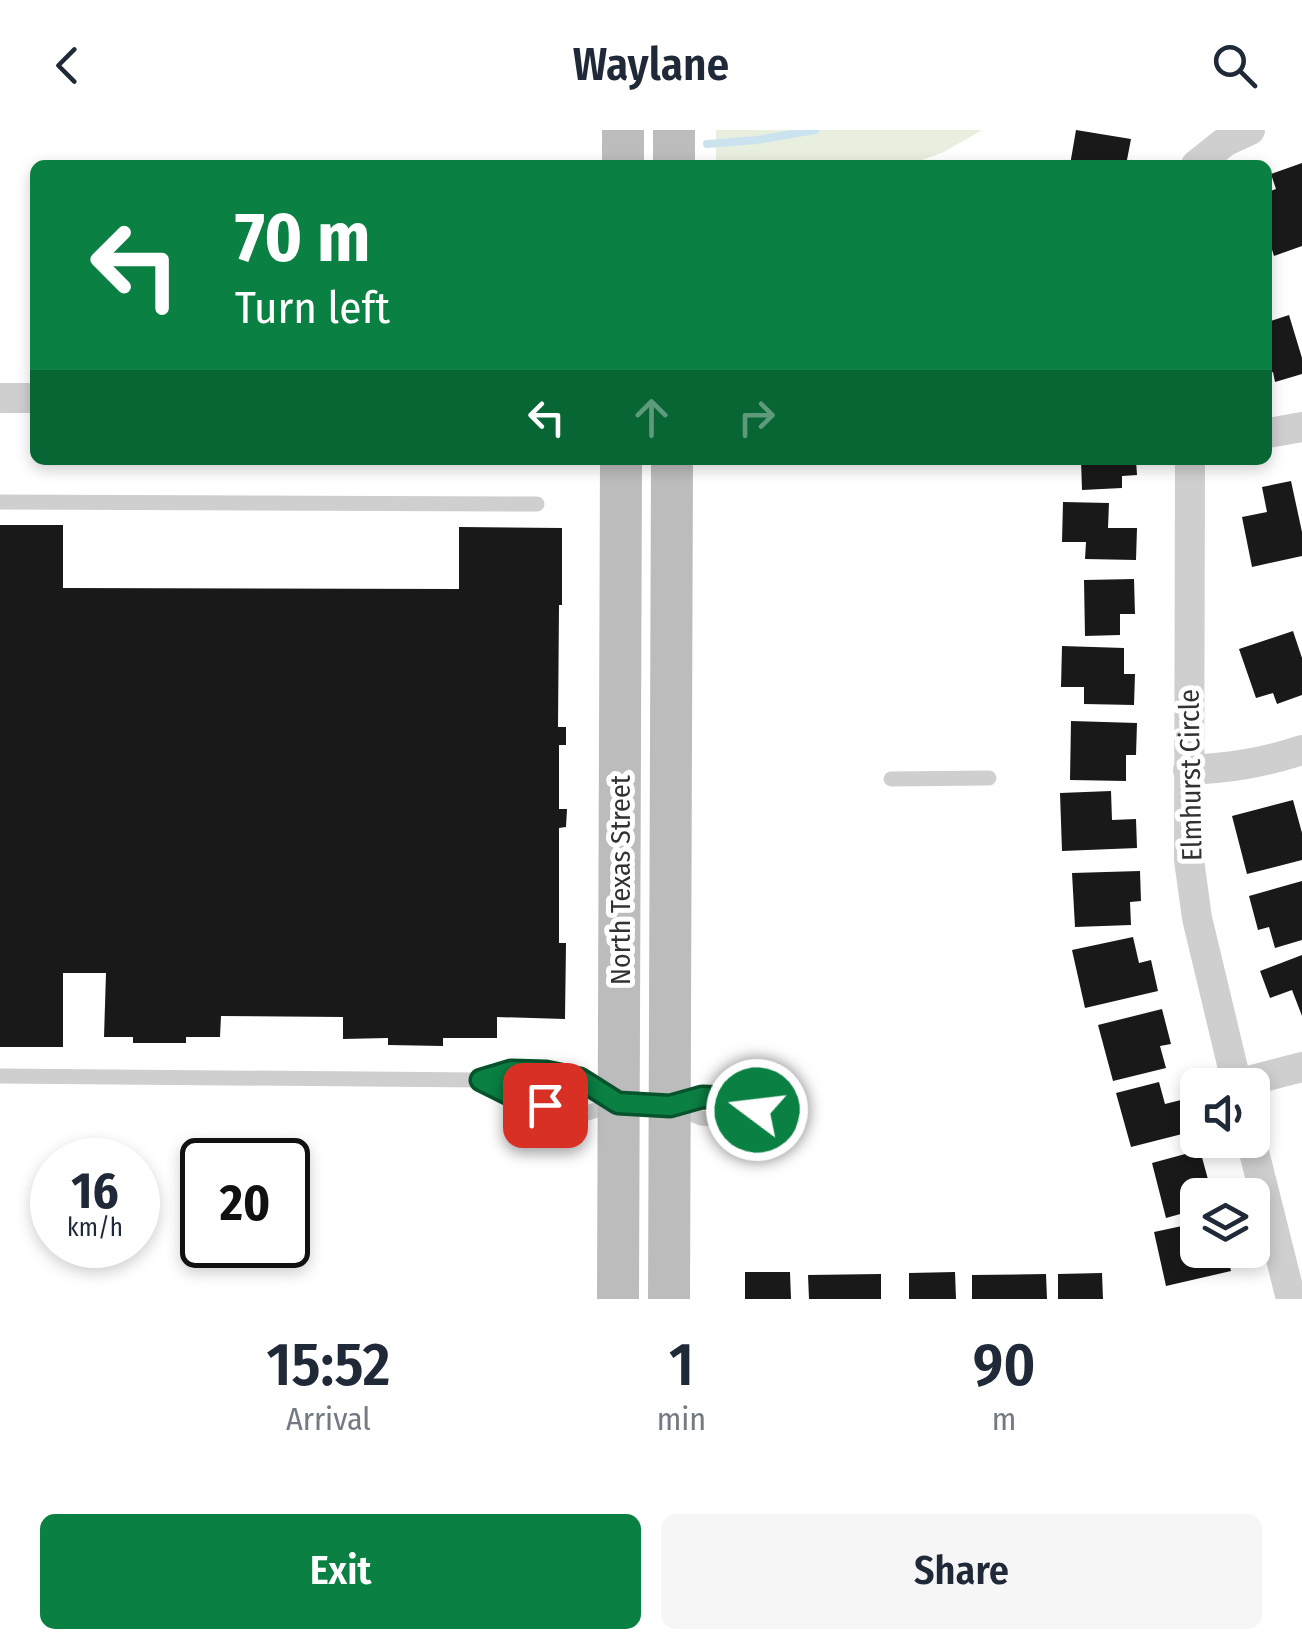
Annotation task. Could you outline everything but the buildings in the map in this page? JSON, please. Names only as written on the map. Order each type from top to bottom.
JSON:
[{"type":"main road","points":[[623,160],[624,130]]},
{"type":"main road","points":[[674,130],[674,160]]},
{"type":"main road","name":"North Texas Street","points":[[618,1299],[621,465]]},
{"type":"main road","name":"North Texas Street","points":[[669,1299],[672,465]]},
{"type":"street","points":[[1203,160],[1250,130]]},
{"type":"street","points":[[0,398],[30,398]]},
{"type":"street","points":[[1272,432],[1302,427]]},
{"type":"street","name":"Elmhurst Circle","points":[[1190,465],[1189,860],[1197,918],[1233,1068]]},
{"type":"street","points":[[1188,770],[1231,768],[1302,750]]},
{"type":"street","points":[[1270,1076],[1302,1067]]},
{"type":"street","points":[[1255,1158],[1292,1299]]},
{"type":"lane","points":[[0,502],[536,504]]},
{"type":"lane","points":[[891,779],[989,778]]},
{"type":"lane","points":[[0,1076],[481,1080],[511,1071],[546,1072],[580,1079],[618,1103]]},
{"type":"lane","points":[[481,1080],[509,1094],[581,1115],[618,1103],[670,1106],[701,1118],[726,1120],[743,1129],[763,1132],[757,1110],[732,1098],[702,1097],[670,1106]]},
{"type":"green space","points":[[716,130],[982,130],[922,160],[716,160]]},
{"type":"waterway","points":[[707,144],[815,130]]},
{"type":"route","points":[[545,1105],[481,1080],[511,1071],[546,1072],[580,1079],[618,1103],[670,1106],[702,1097],[732,1098],[757,1110]]}]
